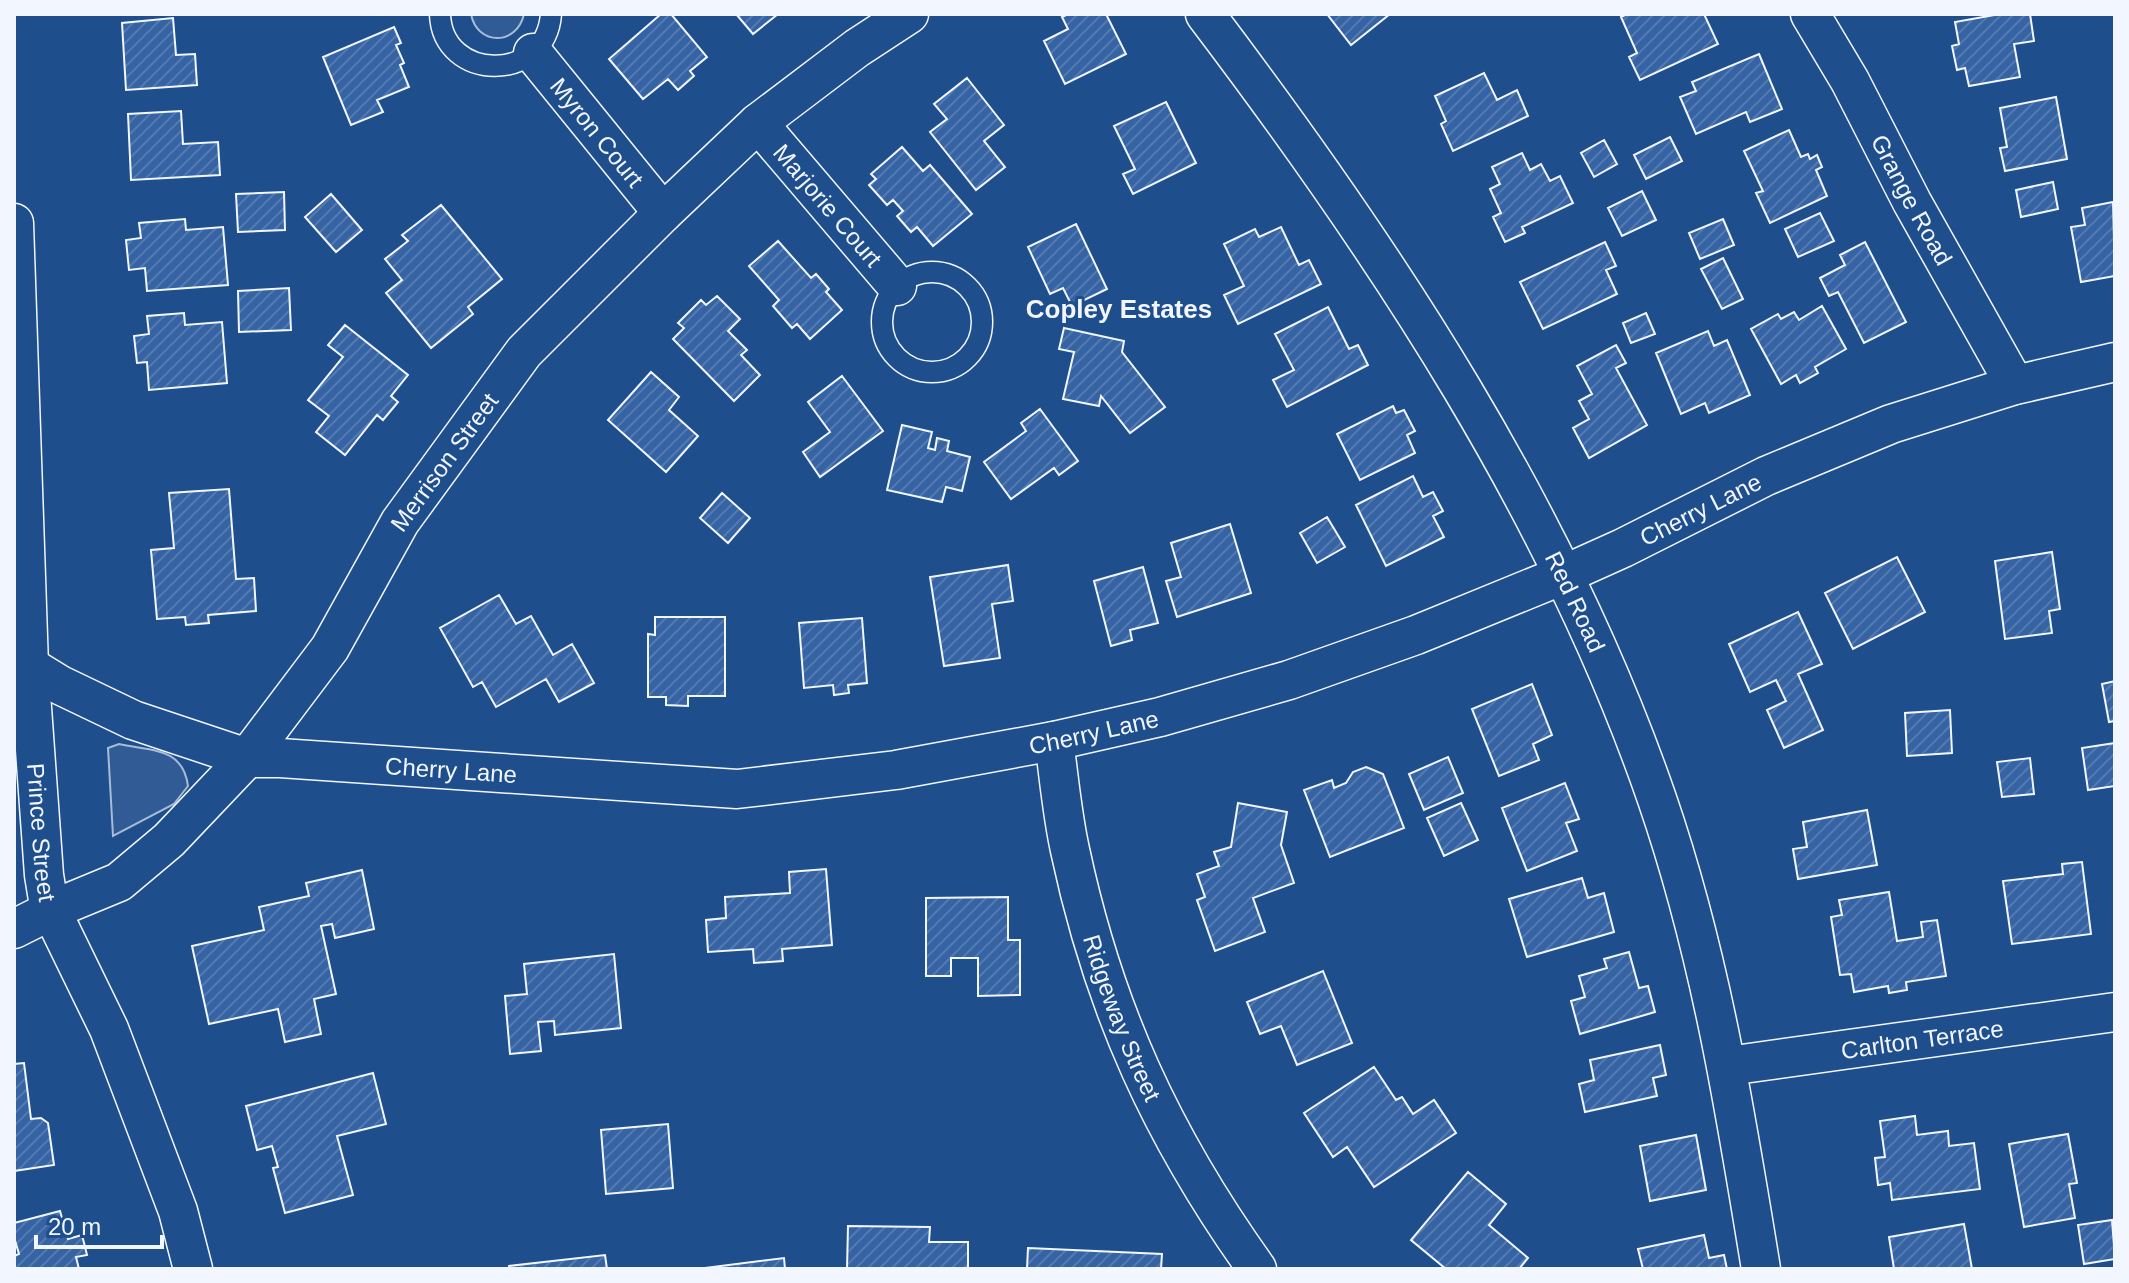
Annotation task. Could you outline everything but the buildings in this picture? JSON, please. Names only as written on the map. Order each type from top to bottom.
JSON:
[{"type":"street","name":"Merrison Street","points":[[14,929],[119,882],[169,840],[247,758],[330,648],[400,522],[524,352],[758,123],[857,48],[909,14]]},
{"type":"street","name":"Red Road","points":[[1205,14],[1297,135],[1396,281],[1487,433],[1563,575],[1609,674],[1657,799],[1696,927],[1728,1066],[1761,1269]]},
{"type":"street","name":"Grange Road","points":[[1810,14],[1850,81],[1912,202],[2015,385]]},
{"type":"street","name":"Myron Court","points":[[533,53],[663,213]]},
{"type":"street","name":"Marjorie Court","points":[[758,123],[897,286]]},
{"type":"street","name":"Prince Street","points":[[14,223],[29,666],[44,875],[52,911],[109,1029],[178,1211],[193,1269]]},
{"type":"street","name":"Cherry Lane","points":[[29,666],[60,685],[133,720],[247,758],[737,789],[896,770],[1054,741],[1160,717],[1289,680],[1416,635],[1563,575],[1766,476],[1891,424],[2015,385],[2115,362]]},
{"type":"street","name":"Ridgeway Street","points":[[1054,741],[1069,847],[1095,951],[1124,1035],[1161,1116],[1214,1208],[1257,1269]]},
{"type":"street","name":"Carlton Terrace","points":[[1728,1066],[2115,1012]]},
{"type":"lane","points":[[440,14],[448,40],[460,55],[478,64],[497,67],[517,63],[533,53],[544,39],[551,14]]},
{"type":"lane","points":[[925,272],[940,272],[968,286],[982,314],[982,330],[977,345],[967,357],[953,367],[927,371],[903,363],[891,351],[883,334],[882,317],[887,300],[897,286],[925,272]]},
{"type":"shaded area","points":[[471,14],[524,14],[514,32],[497,38],[481,32]]},
{"type":"shaded area","points":[[119,744],[154,750],[172,757],[185,773],[188,786],[174,804],[113,836],[108,748]]},
{"type":"district","name":"Copley Estates","points":[[1119,309]]}]
